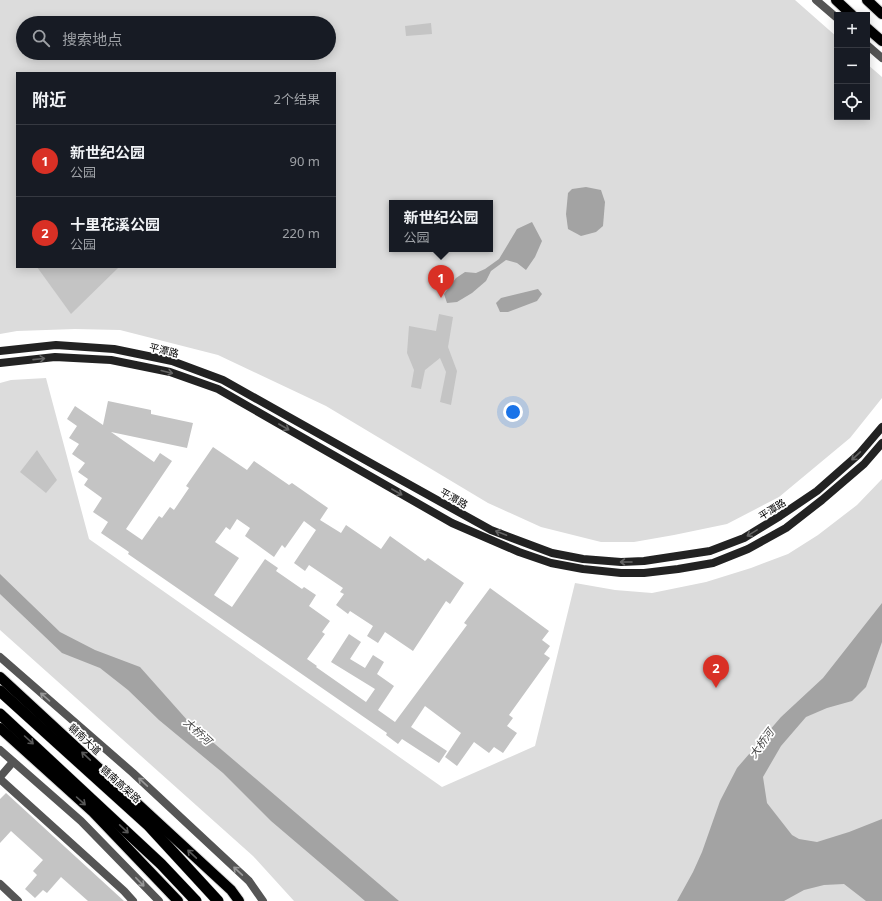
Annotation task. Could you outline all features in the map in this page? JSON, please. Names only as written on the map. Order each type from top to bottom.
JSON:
[{"type":"highway","name":"赣南高架路","points":[[0,692],[149,826],[218,901]]},
{"type":"highway","points":[[0,714],[161,864],[196,901]]},
{"type":"main road","points":[[836,0],[849,12]]},
{"type":"main road","points":[[867,0],[882,14]]},
{"type":"main road","points":[[870,31],[882,41]]},
{"type":"main road","name":"平潭路","points":[[0,351],[56,345],[114,349],[172,361],[223,380],[491,530],[552,553],[583,559],[621,562],[660,559],[710,551],[744,538],[817,491],[859,454],[882,427]]},
{"type":"main road","name":"平潭路","points":[[0,363],[55,357],[111,360],[170,372],[218,389],[459,526],[519,552],[551,563],[621,574],[664,571],[713,563],[748,549],[786,528],[822,500],[864,464],[882,444]]},
{"type":"main road","name":"赣南大道","points":[[0,677],[231,890],[240,901]]},
{"type":"main road","points":[[0,728],[92,812],[178,901]]},
{"type":"street","points":[[816,0],[834,15]]},
{"type":"street","points":[[870,48],[882,58]]},
{"type":"street","points":[[0,657],[133,773],[248,881],[263,901]]},
{"type":"street","points":[[0,750],[81,821],[159,901]]},
{"type":"street","points":[[13,762],[0,778],[124,891],[133,901]]},
{"type":"street","points":[[0,884],[18,901]]},
{"type":"shaded area","points":[[0,0],[795,0],[834,34],[834,120],[870,120],[870,67],[882,77],[882,398],[850,438],[779,497],[727,524],[634,542],[601,542],[541,527],[488,503],[326,406],[218,355],[120,330],[75,329],[17,331],[0,334]]},
{"type":"shaded area","points":[[46,378],[89,539],[442,787],[535,746],[575,583],[615,590],[652,593],[706,582],[751,568],[788,554],[818,535],[857,505],[882,479],[882,901],[294,901],[253,856],[0,630],[0,383],[11,380]]},
{"type":"water","points":[[586,187],[601,190],[605,202],[603,226],[596,232],[581,236],[568,229],[566,214],[568,193],[572,189]]},
{"type":"water","points":[[532,222],[542,241],[535,257],[526,270],[517,263],[506,260],[491,271],[486,281],[472,293],[457,302],[447,303],[444,294],[456,278],[465,272],[476,273],[485,269],[499,259],[517,229]]},
{"type":"water","points":[[538,289],[542,294],[537,301],[508,312],[500,312],[496,303],[501,298]]},
{"type":"water","name":"大桥河","points":[[0,574],[60,632],[95,650],[140,667],[188,721],[399,901],[365,901],[271,821],[223,773],[159,720],[128,690],[100,668],[62,653],[0,594]]},
{"type":"water","name":"大桥河","points":[[882,603],[882,642],[866,687],[852,701],[827,708],[806,717],[781,746],[763,777],[767,803],[792,835],[799,839],[817,842],[849,832],[882,819],[882,901],[866,901],[844,884],[824,885],[804,890],[784,901],[677,901],[693,872],[702,852],[720,801],[737,768],[781,717],[823,678]]},
{"type":"building","points":[[431,23],[432,34],[406,36],[405,26]]},
{"type":"building","points":[[38,268],[118,268],[71,314]]},
{"type":"building","points":[[439,314],[453,317],[448,347],[457,371],[451,405],[440,402],[446,372],[440,358],[425,370],[421,389],[411,387],[414,370],[407,353],[409,326],[436,331]]},
{"type":"building","points":[[108,401],[151,410],[151,414],[193,423],[187,448],[111,432],[154,462],[160,453],[172,461],[126,529],[142,540],[159,516],[162,518],[170,507],[174,510],[189,488],[186,486],[213,447],[247,470],[254,461],[289,485],[292,483],[328,508],[320,520],[341,533],[346,525],[381,549],[390,536],[425,561],[428,558],[464,583],[450,604],[446,601],[413,651],[385,632],[378,643],[367,636],[373,626],[350,611],[348,614],[336,605],[344,594],[340,592],[343,588],[309,565],[305,571],[294,563],[316,530],[304,521],[285,548],[282,545],[274,557],[245,536],[250,528],[237,519],[230,530],[226,527],[215,542],[239,558],[214,595],[232,607],[265,559],[278,568],[276,571],[302,589],[304,587],[316,595],[309,606],[330,621],[322,632],[325,634],[307,659],[366,702],[375,689],[331,662],[349,634],[361,642],[350,659],[365,668],[373,655],[384,662],[377,674],[394,686],[378,710],[395,722],[467,625],[464,623],[490,588],[549,631],[542,640],[550,646],[544,654],[550,658],[509,715],[513,718],[507,726],[517,733],[503,753],[494,747],[489,753],[474,742],[457,766],[445,757],[461,733],[425,706],[411,727],[447,751],[439,763],[402,739],[398,744],[386,735],[387,733],[128,554],[129,552],[101,533],[108,522],[93,512],[102,498],[84,485],[88,479],[78,472],[85,463],[72,454],[79,444],[69,438],[77,426],[67,419],[75,406],[103,425]]},
{"type":"building","points":[[37,450],[57,480],[46,493],[20,472]]},
{"type":"building","points":[[6,793],[124,901],[88,901],[61,877],[47,893],[43,890],[35,898],[25,889],[37,875],[33,871],[43,860],[11,831],[0,843],[0,799]]},
{"type":"place","name":"新世纪公园","points":[[441,298]]},
{"type":"place","name":"十里花溪公园","points":[[716,688]]}]
